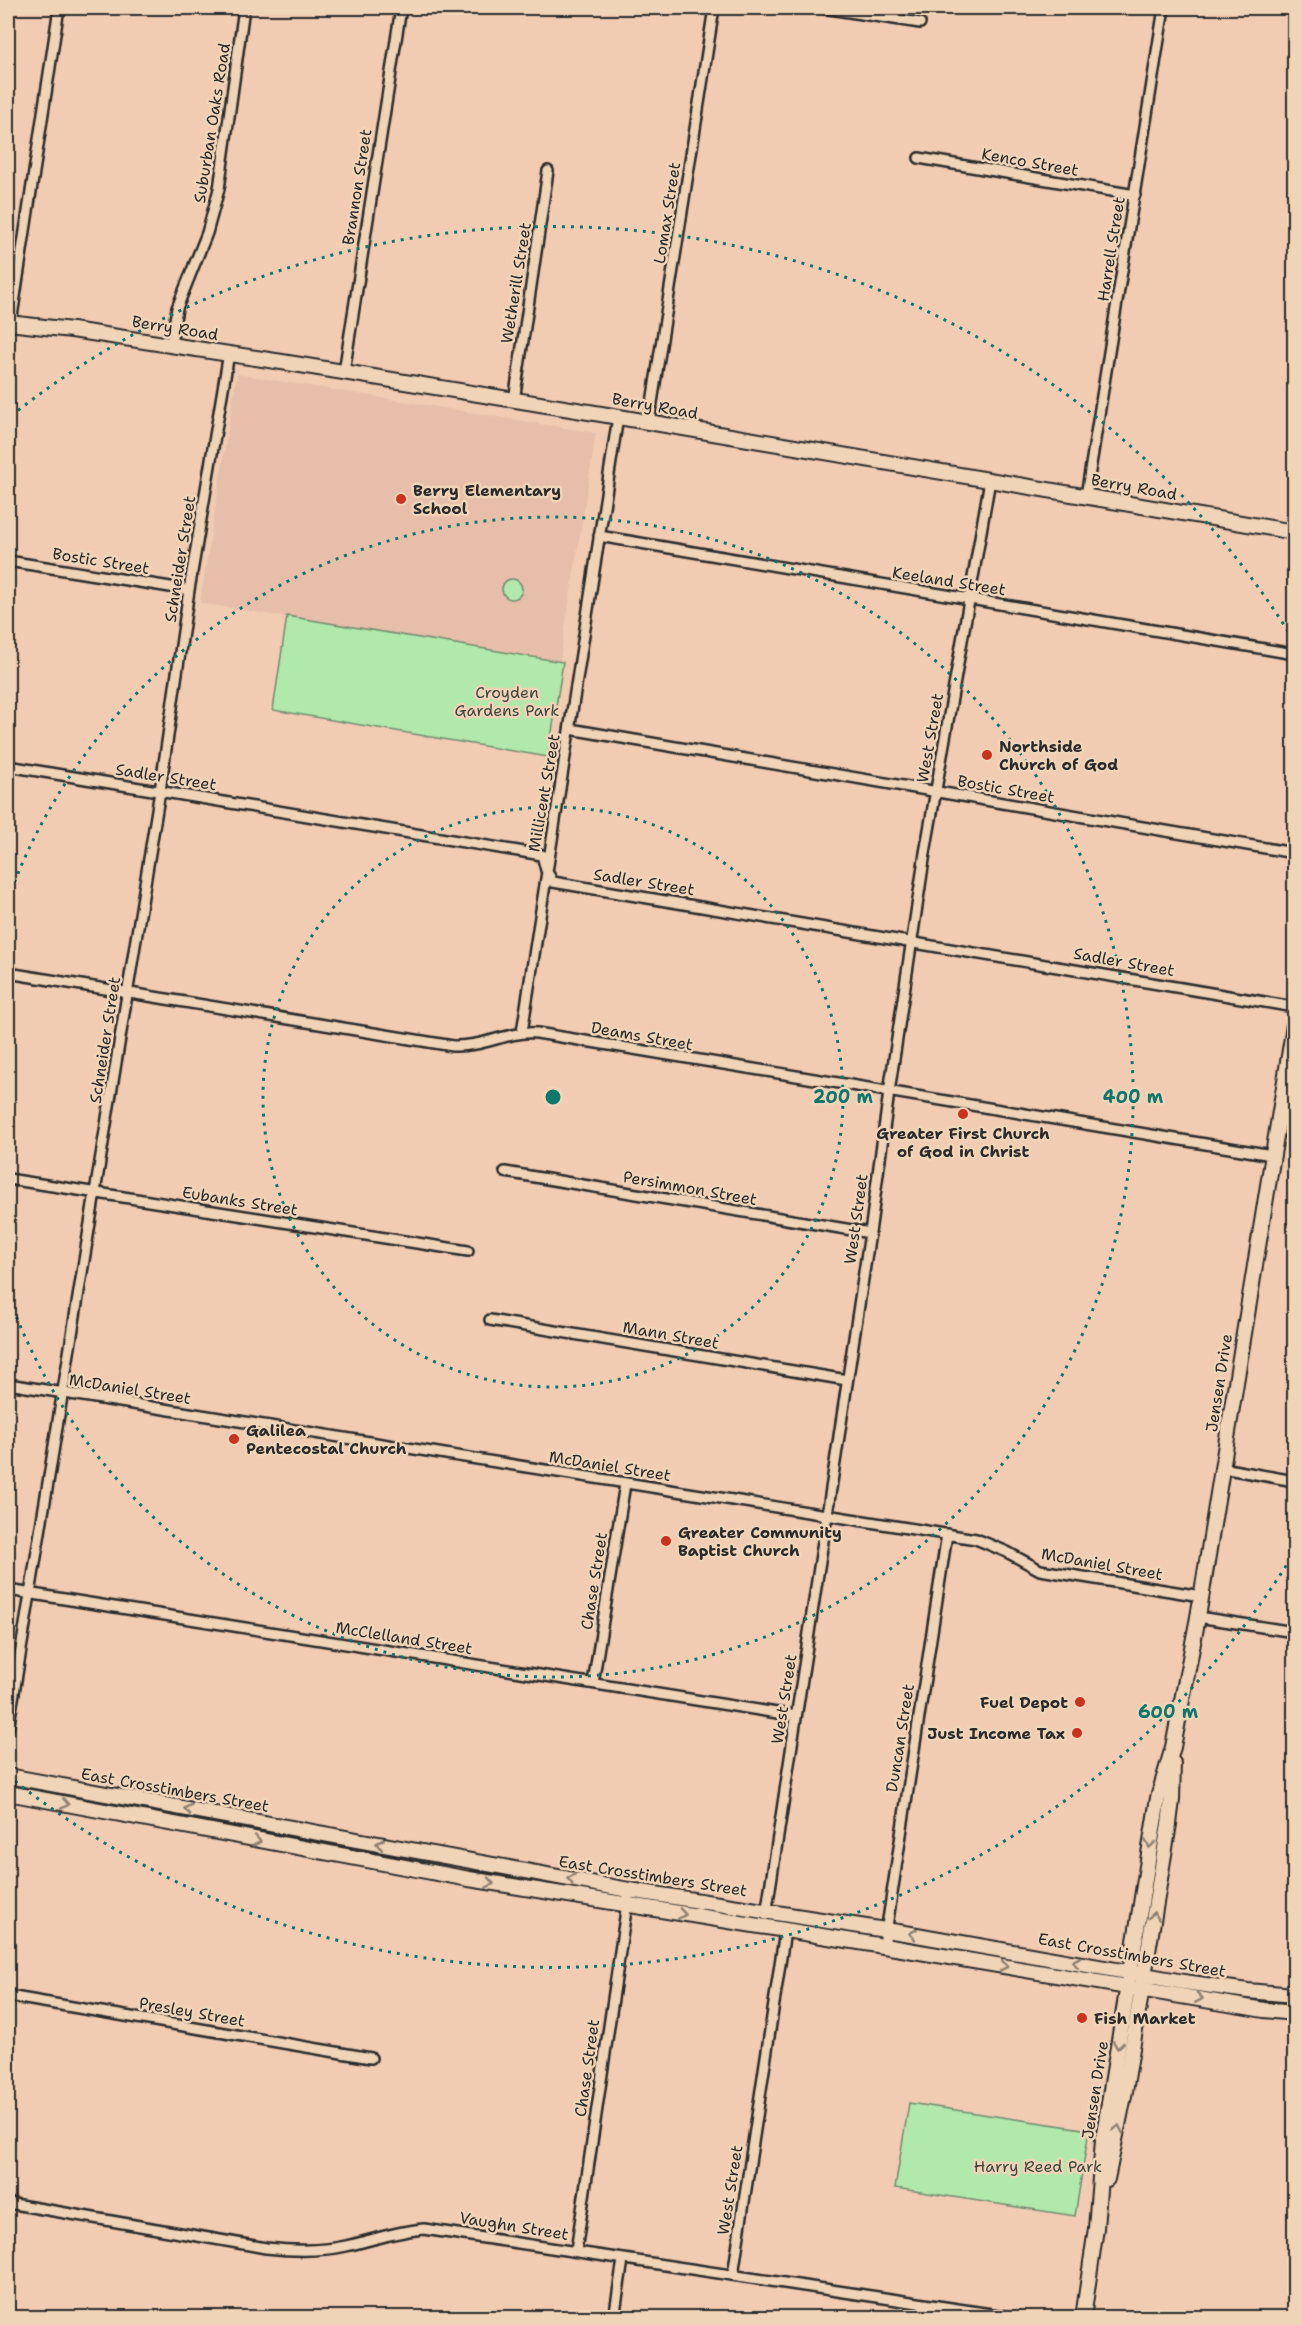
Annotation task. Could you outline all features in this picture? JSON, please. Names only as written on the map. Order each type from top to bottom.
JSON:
[{"type":"main road","name":"Berry Road","points":[[9,323],[229,353],[1086,495],[1294,532]]},
{"type":"main road","name":"Jensen Drive","points":[[1096,2228],[1116,2141],[1142,1989],[1137,1973],[1154,1821],[1158,1798],[1173,1747],[1198,1617],[1272,1155],[1292,1063],[1294,1025]]},
{"type":"main road","name":"Jensen Drive","points":[[1083,2318],[1096,2228],[1103,2140],[1127,1987],[1137,1973],[1169,1824],[1173,1747]]},
{"type":"main road","name":"East Crosstimbers Street","points":[[8,1776],[629,1890],[886,1930],[1248,1991],[1294,1995]]},
{"type":"main road","name":"East Crosstimbers Street","points":[[8,1793],[461,1878],[1264,2010],[1294,2013]]},
{"type":"main road","points":[[114,1814],[118,1796]]},
{"type":"main road","points":[[1154,1821],[1169,1824]]},
{"type":"main road","points":[[296,1848],[300,1830]]},
{"type":"main road","points":[[461,1878],[464,1860]]},
{"type":"main road","points":[[967,1960],[970,1944]]},
{"type":"street","points":[[9,323],[59,8]]},
{"type":"street","name":"Suburban Oaks Road","points":[[171,344],[177,308],[207,233],[219,189],[244,8]]},
{"type":"street","name":"Brannon Street","points":[[344,372],[400,8]]},
{"type":"street","name":"Lomax Street","points":[[649,422],[714,8]]},
{"type":"street","points":[[823,8],[920,23]]},
{"type":"street","name":"Harrell Street","points":[[1086,495],[1164,8]]},
{"type":"street","name":"Kenco Street","points":[[919,158],[1135,195]]},
{"type":"street","name":"Wetherill Street","points":[[514,401],[548,171]]},
{"type":"street","name":"Schneider Street","points":[[8,1730],[160,791],[189,590],[229,353]]},
{"type":"street","name":"Millicent Street","points":[[522,1032],[618,417]]},
{"type":"street","name":"West Street","points":[[764,1927],[848,1380],[889,1092],[936,792],[990,480]]},
{"type":"street","name":"Keeland Street","points":[[599,536],[1294,654]]},
{"type":"street","name":"Bostic Street","points":[[8,561],[189,590]]},
{"type":"street","name":"Bostic Street","points":[[570,729],[1294,853]]},
{"type":"street","name":"Sadler Street","points":[[8,766],[542,855],[546,870],[553,882],[1294,1007]]},
{"type":"street","name":"Deams Street","points":[[8,973],[453,1046],[471,1046],[522,1032],[537,1033],[1272,1155]]},
{"type":"street","name":"Persimmon Street","points":[[505,1172],[870,1233]]},
{"type":"street","name":"Eubanks Street","points":[[8,1179],[468,1251]]},
{"type":"street","name":"Mann Street","points":[[490,1320],[848,1380]]},
{"type":"street","name":"McDaniel Street","points":[[8,1384],[976,1539],[991,1544],[1040,1570],[1201,1596]]},
{"type":"street","points":[[1222,1468],[1294,1481]]},
{"type":"street","name":"Chase Street","points":[[592,1683],[625,1484]]},
{"type":"street","name":"Duncan Street","points":[[884,1946],[947,1534]]},
{"type":"street","name":"McClelland Street","points":[[8,1590],[796,1716]]},
{"type":"street","points":[[1198,1617],[1294,1632]]},
{"type":"street","name":"Chase Street","points":[[576,2251],[629,1890]]},
{"type":"street","name":"West Street","points":[[733,2275],[784,1931]]},
{"type":"street","name":"Presley Street","points":[[8,1996],[371,2058]]},
{"type":"street","name":"Vaughn Street","points":[[8,2203],[266,2248],[296,2251],[347,2246],[406,2230],[424,2229],[1018,2318]]},
{"type":"street","points":[[614,2318],[623,2260]]},
{"type":"shaded area","name":"Berry Elementary School","points":[[237,374],[596,433],[560,659],[563,662],[200,603]]},
{"type":"green space","points":[[512,579],[519,582],[522,589],[519,596],[512,599],[505,596],[502,589],[505,582]]},
{"type":"green space","name":"Croyden Gardens Park","points":[[287,616],[563,662],[548,757],[273,710]]},
{"type":"green space","name":"Harry Reed Park","points":[[909,2103],[1089,2130],[1075,2216],[895,2188]]},
{"type":"place","name":"Berry Elementary School","points":[[401,499]]},
{"type":"place","name":"Northside Church of God","points":[[987,755]]},
{"type":"place","name":"Greater First Church of God in Christ","points":[[963,1114]]},
{"type":"place","name":"Galilea Pentecostal Church","points":[[234,1439]]},
{"type":"place","name":"Greater Community Baptist Church","points":[[666,1541]]},
{"type":"place","name":"Fuel Depot","points":[[1080,1702]]},
{"type":"place","name":"Just Income Tax","points":[[1077,1733]]},
{"type":"place","name":"Fish Market","points":[[1082,2018]]}]
